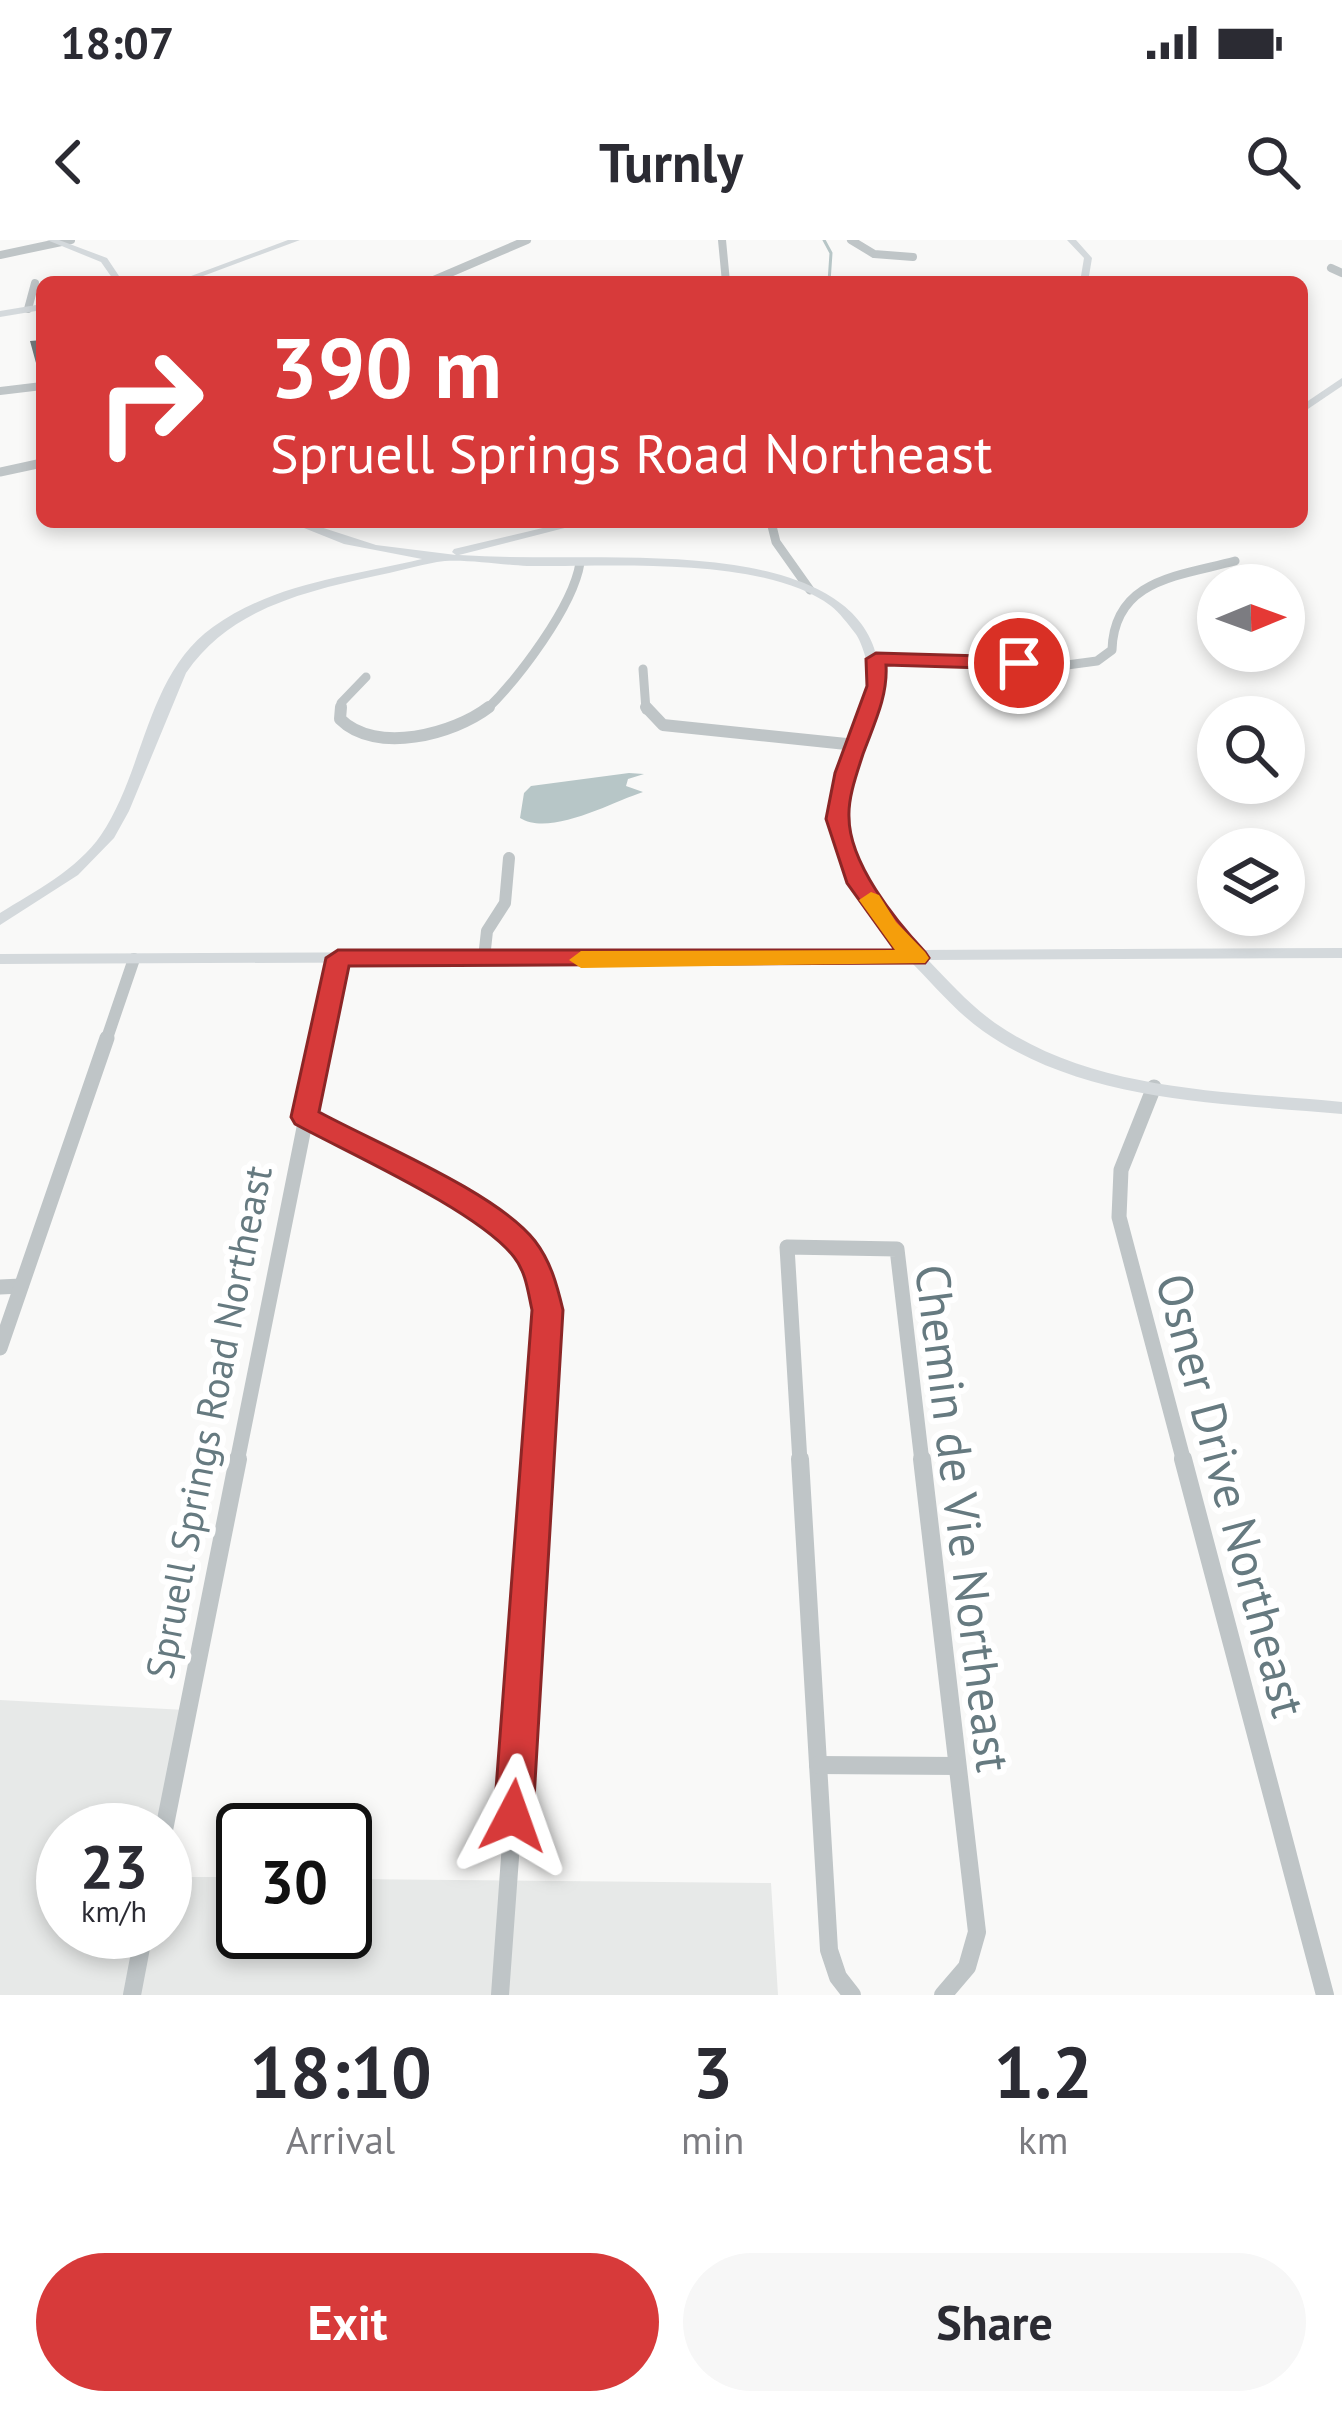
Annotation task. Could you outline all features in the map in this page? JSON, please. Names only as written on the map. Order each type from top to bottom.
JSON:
[{"type":"street","points":[[195,276],[296,240]]},
{"type":"street","points":[[443,276],[527,240]]},
{"type":"street","points":[[722,240],[725,276]]},
{"type":"street","points":[[851,240],[874,254],[913,257]]},
{"type":"street","points":[[1071,240],[1088,258],[1085,276]]},
{"type":"street","points":[[0,255],[60,241],[104,260],[115,276]]},
{"type":"street","points":[[1331,268],[1342,273]]},
{"type":"street","points":[[28,309],[35,283]]},
{"type":"street","points":[[0,314],[36,308]]},
{"type":"street","points":[[1308,406],[1342,381]]},
{"type":"street","points":[[0,391],[36,387]]},
{"type":"street","points":[[0,472],[36,464]]},
{"type":"street","points":[[312,528],[349,541],[444,556],[706,564],[810,590],[853,617],[876,659],[877,686],[838,802],[840,836],[859,883],[887,927],[916,958],[978,1018],[1011,1041],[1078,1070],[1154,1087],[1342,1109]]},
{"type":"street","points":[[0,920],[69,873],[105,840],[137,779],[181,670],[202,642],[245,612],[286,596],[558,528]]},
{"type":"street","points":[[772,528],[776,542],[810,590]]},
{"type":"street","points":[[402,567],[403,550]]},
{"type":"street","points":[[876,659],[1097,661],[1112,650],[1115,617],[1131,598],[1158,584],[1234,561]]},
{"type":"street","points":[[366,677],[340,703],[340,719],[351,730],[374,736],[425,736],[464,725],[512,684],[575,584],[580,563]]},
{"type":"street","points":[[643,670],[646,710],[663,725],[856,745]]},
{"type":"street","points":[[484,958],[487,931],[505,903],[509,858]]},
{"type":"street","points":[[0,959],[1342,953]]},
{"type":"street","name":"Spruell Springs Road Northeast","points":[[169,1803],[338,958]]},
{"type":"street","points":[[0,1348],[134,959]]},
{"type":"street","name":"Osner Drive Northeast","points":[[1154,1087],[1121,1169],[1119,1217],[1325,1995]]},
{"type":"street","points":[[304,1117],[488,1216],[524,1248],[541,1277],[548,1310],[547,1347],[500,1995]]},
{"type":"street","name":"Chemin de Vie Northeast","points":[[852,1995],[838,1977],[829,1950],[787,1247],[897,1249],[977,1932],[973,1959],[960,1982],[943,1995]]},
{"type":"street","points":[[0,1287],[21,1286]]},
{"type":"street","points":[[818,1765],[957,1766]]},
{"type":"street","points":[[132,1995],[139,1959]]},
{"type":"shaded area","points":[[644,774],[628,779],[626,786],[643,792],[564,821],[533,823],[520,818],[524,793],[531,786]]},
{"type":"shaded area","points":[[0,1700],[185,1710],[163,1803],[36,1803],[36,1959],[192,1959],[192,1877],[216,1877],[216,1959],[372,1959],[372,1879],[771,1883],[778,1995],[0,1995]]},
{"type":"waterway","points":[[824,240],[831,253],[829,276]]},
{"type":"slow traffic","points":[[581,960],[916,958],[887,927],[871,900]]},
{"type":"route","points":[[513,1816],[548,1310],[541,1277],[524,1248],[488,1216],[304,1117],[338,958],[916,958],[887,927],[859,883],[837,819],[846,773],[877,686],[876,659],[1019,663]]}]
